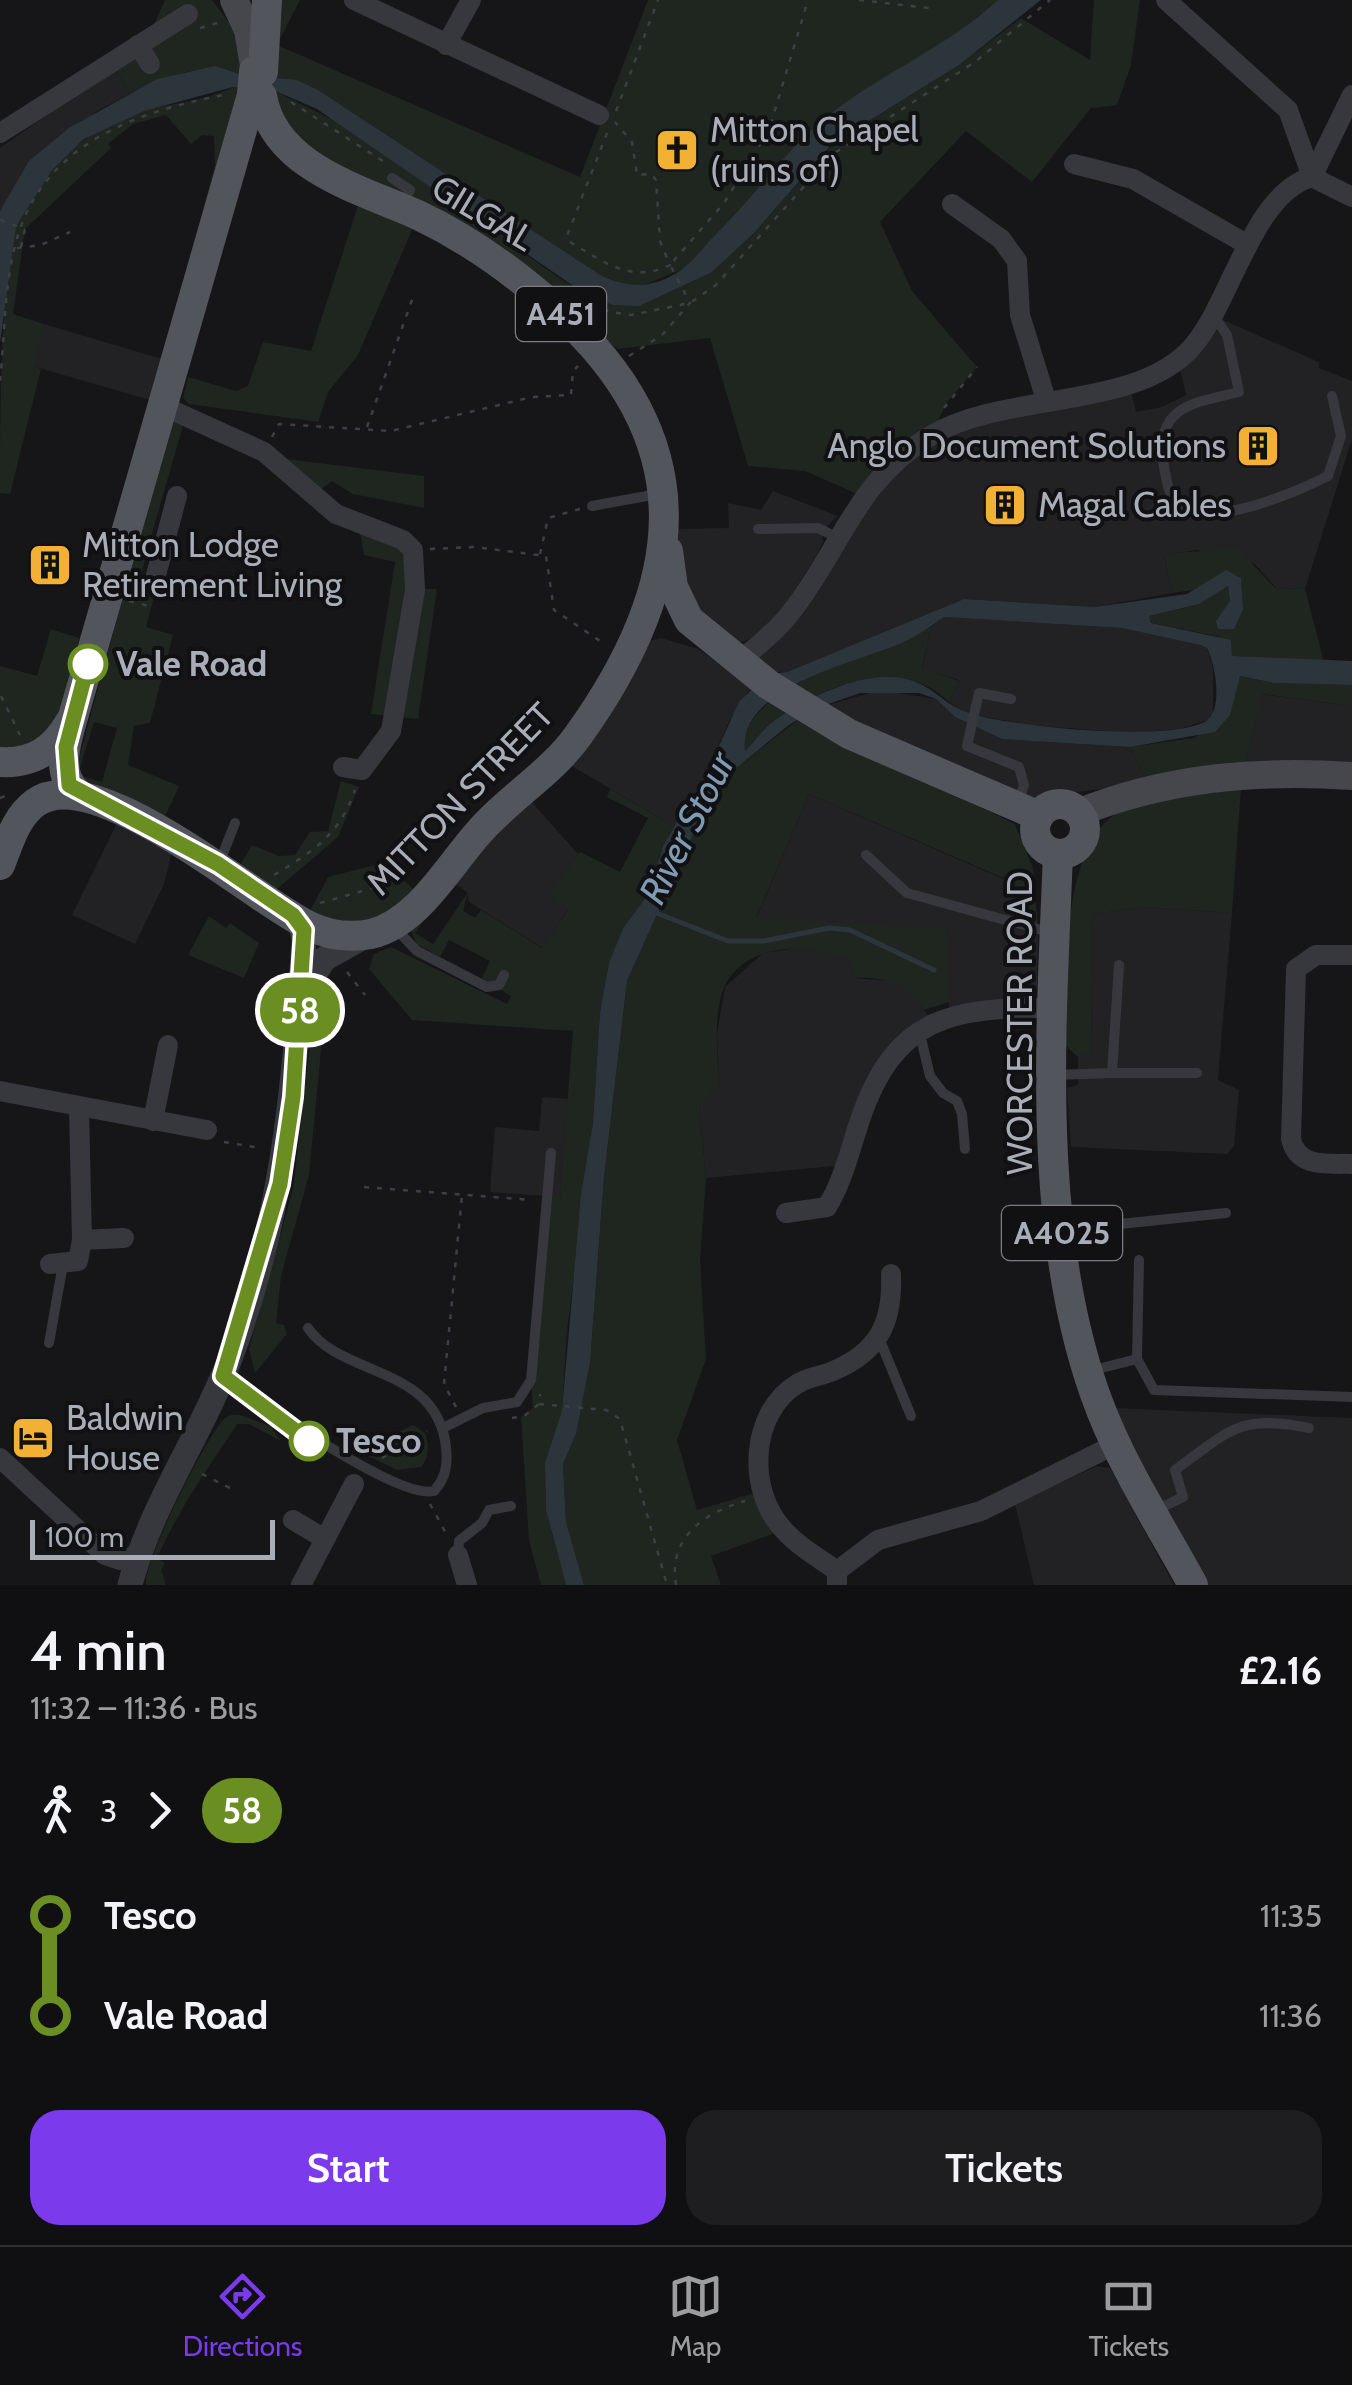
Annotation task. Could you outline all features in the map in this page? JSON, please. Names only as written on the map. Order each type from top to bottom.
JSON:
[{"type":"main road","points":[[234,0],[248,30],[259,84]]},
{"type":"main road","name":"A451","points":[[253,0],[259,84]]},
{"type":"main road","name":"A451","points":[[77,793],[64,768],[73,717],[259,84],[267,0]]},
{"type":"main road","name":"GILGAL","points":[[259,84],[276,130],[316,169],[397,186],[505,266],[606,358],[648,429],[664,503],[655,586],[627,656]]},
{"type":"main road","points":[[222,202],[248,165],[266,153],[288,155],[316,169]]},
{"type":"main road","points":[[664,503],[677,598],[689,620],[736,661],[828,724],[1027,811],[1054,805],[1078,813],[1152,788],[1190,780],[1284,774],[1352,776]]},
{"type":"main road","points":[[627,656],[647,633],[668,628],[736,661]]},
{"type":"main road","name":"MITTON STREET","points":[[77,793],[163,832],[256,889],[309,912],[336,935],[381,930],[410,912],[502,808],[568,750],[627,656]]},
{"type":"main road","points":[[0,865],[8,781],[17,762],[45,752],[73,717]]},
{"type":"main road","points":[[8,781],[48,796],[77,793]]},
{"type":"main road","name":"A4025","points":[[1027,811],[1038,840],[1058,854],[1070,851],[1083,837],[1078,813]]},
{"type":"main road","name":"WORCESTER ROAD","points":[[1058,854],[1053,1075],[1062,1230],[1089,1371],[1116,1444],[1193,1585]]},
{"type":"street","points":[[354,0],[376,5],[446,45],[606,118]]},
{"type":"street","points":[[446,45],[471,0]]},
{"type":"street","points":[[1166,0],[1288,110],[1312,177],[1352,196]]},
{"type":"street","points":[[0,134],[188,14]]},
{"type":"street","points":[[138,45],[150,64]]},
{"type":"street","points":[[736,661],[793,610],[862,496],[905,454],[931,436],[980,415],[1129,384],[1166,370],[1192,347],[1214,316],[1248,245],[1288,190],[1312,177],[1352,95]]},
{"type":"street","points":[[1074,164],[1133,180],[1248,245]]},
{"type":"street","points":[[952,204],[1001,239],[1017,260],[1020,315],[1046,400]]},
{"type":"street","points":[[163,406],[264,452],[336,514],[403,540],[413,550],[415,590],[391,731],[353,768]]},
{"type":"street","points":[[122,545],[158,566],[177,496]]},
{"type":"street","points":[[130,1585],[139,1555],[223,1376],[264,1250],[286,1152],[309,912]]},
{"type":"street","name":"MITTON STREET","points":[[300,1005],[316,966],[381,930]]},
{"type":"street","points":[[1352,955],[1316,955],[1296,969],[1291,1140],[1294,1150],[1306,1161],[1352,1164]]},
{"type":"street","points":[[786,1213],[827,1207],[838,1190],[876,1079],[900,1044],[919,1030],[968,1010],[1053,1008]]},
{"type":"street","points":[[153,1121],[168,1045]]},
{"type":"street","points":[[0,1090],[206,1130]]},
{"type":"street","points":[[56,1264],[78,1261],[82,1240],[79,1108]]},
{"type":"street","points":[[82,1240],[124,1238]]},
{"type":"street","points":[[890,1274],[892,1306],[878,1338],[856,1360],[798,1383],[772,1406],[758,1472],[764,1495],[784,1530],[837,1578],[878,1540],[981,1511],[1116,1444]]},
{"type":"street","points":[[0,1458],[105,1555],[120,1560],[139,1555]]},
{"type":"street","points":[[301,1585],[354,1484]]},
{"type":"street","points":[[293,1520],[325,1539]]},
{"type":"street","points":[[458,1555],[467,1585]]},
{"type":"lane","points":[[1214,316],[1227,334],[1240,392],[1188,404],[1165,428],[1161,439],[1166,476],[1180,511],[1200,514],[1244,506],[1287,495],[1328,476],[1341,436],[1332,396]]},
{"type":"lane","points":[[592,506],[664,503]]},
{"type":"lane","points":[[758,529],[818,528],[836,537]]},
{"type":"lane","points":[[1011,699],[979,693],[967,746],[1019,767],[1027,811]]},
{"type":"lane","points":[[218,864],[235,822]]},
{"type":"lane","points":[[866,855],[908,893],[1038,931],[1055,932]]},
{"type":"lane","points":[[381,930],[487,986],[499,985],[504,976]]},
{"type":"lane","points":[[1112,1072],[1119,965]]},
{"type":"lane","points":[[919,1030],[930,1076],[942,1093],[957,1101],[965,1149]]},
{"type":"lane","points":[[1053,1075],[1196,1072]]},
{"type":"lane","points":[[441,1424],[483,1408],[517,1402],[531,1380],[550,1153]]},
{"type":"lane","points":[[1062,1230],[1226,1213]]},
{"type":"lane","points":[[1138,1260],[1137,1359],[1154,1390],[1352,1397]]},
{"type":"lane","points":[[49,1343],[56,1264]]},
{"type":"lane","points":[[223,1376],[350,1458],[424,1493],[434,1491],[446,1472],[441,1424],[413,1391],[323,1343],[308,1328]]},
{"type":"lane","points":[[878,1338],[911,1416]]},
{"type":"lane","points":[[1089,1371],[1137,1359]]},
{"type":"lane","points":[[1153,1512],[1182,1497],[1175,1470],[1230,1430],[1268,1420],[1309,1428]]},
{"type":"lane","points":[[458,1555],[458,1541],[482,1523],[488,1510],[510,1506]]},
{"type":"path","points":[[658,0],[606,118],[567,236],[624,272],[639,275],[670,265],[724,203],[769,130],[808,0]]},
{"type":"path","points":[[859,0],[929,8]]},
{"type":"path","points":[[264,452],[279,424],[391,431],[532,397],[572,395],[573,372],[662,336],[690,303],[716,285],[832,154],[974,62],[1050,0]]},
{"type":"path","points":[[0,380],[18,248],[27,214],[44,187],[90,141],[144,115],[259,84],[397,186]]},
{"type":"path","points":[[606,118],[632,142],[637,174],[651,174],[656,180],[660,241],[690,303]]},
{"type":"path","points":[[0,220],[24,229],[18,248]]},
{"type":"path","points":[[18,248],[70,232]]},
{"type":"path","points":[[574,294],[611,312],[632,315],[690,303]]},
{"type":"path","points":[[366,429],[367,416],[413,297]]},
{"type":"path","points":[[931,436],[947,402],[977,367]]},
{"type":"path","points":[[540,554],[548,518],[592,506]]},
{"type":"path","points":[[413,550],[474,547],[540,554],[548,560],[554,610],[627,656]]},
{"type":"path","points":[[0,696],[8,781]]},
{"type":"path","points":[[256,889],[334,834],[353,768]]},
{"type":"path","points":[[309,912],[390,884]]},
{"type":"path","points":[[346,971],[365,995]]},
{"type":"path","points":[[206,1130],[206,1139],[286,1152]]},
{"type":"path","points":[[364,1187],[547,1201]]},
{"type":"path","points":[[444,1384],[462,1195]]},
{"type":"path","points":[[539,1404],[540,1385]]},
{"type":"path","points":[[502,1418],[524,1416],[539,1404],[612,1412],[626,1432],[667,1585]]},
{"type":"path","points":[[378,1461],[441,1424],[456,1408]]},
{"type":"path","points":[[181,1462],[236,1491]]},
{"type":"path","points":[[424,1493],[458,1555]]},
{"type":"path","points":[[676,1585],[674,1560],[710,1511],[764,1495]]},
{"type":"shaded area","points":[[165,0],[212,0],[236,32],[241,75],[213,70],[185,72],[131,93],[114,68],[135,56],[151,53],[154,25]]},
{"type":"shaded area","points":[[280,0],[300,0],[277,45],[580,177],[648,0],[1019,0],[838,125],[684,269],[641,286],[627,286],[602,276],[318,90],[273,77]]},
{"type":"shaded area","points":[[1094,0],[1140,0],[1131,65],[1117,105],[1091,108],[1032,182],[966,131],[880,222],[912,291],[977,367],[947,402],[931,436],[862,496],[805,471],[748,466],[710,338],[617,349],[563,301],[292,139],[273,90],[339,123],[565,282],[613,305],[671,291],[686,280],[712,272],[754,233],[833,144],[959,65],[1021,18],[1090,60]]},
{"type":"shaded area","points":[[114,68],[131,93],[95,112],[0,211],[0,148]]},
{"type":"shaded area","points":[[241,87],[175,314],[215,165],[214,136],[202,135],[191,144],[166,115],[133,124],[108,144],[111,148],[25,229],[13,314],[44,324],[33,366],[41,369],[10,494],[0,493],[7,283],[16,225],[24,209],[57,164],[99,130],[129,115]]},
{"type":"shaded area","points":[[360,199],[415,223],[358,355],[328,392],[318,422],[189,404],[183,398],[188,377],[236,391],[248,386],[263,342],[311,351]]},
{"type":"shaded area","points":[[1214,316],[1319,362],[1319,368],[1352,381],[1352,439],[1305,589],[1276,588],[1255,564],[1197,550],[1164,555],[1172,593],[1095,607],[964,599],[787,672],[773,672],[754,662],[845,521],[931,436],[1129,383],[1136,412],[1162,407],[1186,395],[1178,360]]},
{"type":"shaded area","points":[[44,324],[162,359],[150,400],[32,366]]},
{"type":"shaded area","points":[[171,421],[184,422],[149,544],[143,546],[138,541]]},
{"type":"shaded area","points":[[270,457],[424,476],[424,508],[353,494],[332,481],[315,494]]},
{"type":"shaded area","points":[[773,491],[838,516],[822,531],[823,542],[817,555],[781,612],[752,638],[736,644],[688,606],[672,529],[729,528],[728,503],[761,510]]},
{"type":"shaded area","points":[[359,526],[403,540],[415,589],[437,589],[418,719],[371,714],[395,562],[364,555]]},
{"type":"shaded area","points":[[1237,548],[1275,588],[1305,589],[1324,662],[1232,656],[1220,637],[1152,623],[1148,616],[1192,606],[1228,586],[1230,601],[1218,629],[1241,578],[1226,571],[1202,589],[1172,593],[1164,554]]},
{"type":"shaded area","points":[[141,555],[145,560],[140,580],[157,585],[146,627],[173,635],[150,723],[134,726],[128,765],[179,786],[163,821],[80,784],[78,775],[102,782],[117,728],[94,722],[80,768],[77,766],[134,556]]},
{"type":"shaded area","points":[[944,617],[1123,628],[1200,645],[1207,648],[1213,668],[1213,714],[1208,720],[1179,729],[1131,733],[1029,725],[966,713],[949,702],[959,680],[922,669],[931,627]]},
{"type":"shaded area","points":[[931,627],[922,668],[959,681],[949,702],[929,687],[907,680],[859,681],[790,710],[767,726],[744,752],[748,728],[764,707],[788,689]]},
{"type":"shaded area","points":[[51,629],[79,638],[60,712],[39,737],[0,749],[0,666],[37,676]]},
{"type":"shaded area","points":[[661,638],[698,649],[752,686],[729,721],[707,772],[675,827],[570,765],[650,641]]},
{"type":"shaded area","points":[[1239,676],[1274,683],[1352,685],[1352,706],[1262,694],[1246,762],[1145,778],[1130,747],[1194,738],[1230,715]]},
{"type":"shaded area","points":[[880,690],[936,699],[955,717],[1002,739],[1130,747],[1145,778],[1101,789],[1027,798],[817,708]]},
{"type":"shaded area","points":[[1261,694],[1352,706],[1352,762],[1246,762]]},
{"type":"shaded area","points":[[799,719],[1015,824],[1033,868],[1038,927],[1011,917],[1015,883],[809,794],[756,918],[947,929],[949,1002],[924,1010],[901,988],[884,980],[853,978],[850,961],[814,950],[774,951],[756,957],[740,966],[728,981],[717,1021],[719,1086],[699,1105],[706,1178],[700,1260],[706,1359],[677,1440],[697,1510],[755,1493],[775,1533],[711,1556],[721,1585],[584,1585],[566,1522],[563,1464],[576,1434],[590,1363],[604,1177],[627,981],[707,803],[729,774]]},
{"type":"shaded area","points":[[341,781],[359,787],[338,837],[276,890],[239,867],[252,845],[279,856],[295,855],[310,832],[328,831]]},
{"type":"shaded area","points":[[1241,788],[1232,913],[1145,907],[1093,914],[1091,1053],[1078,1057],[1066,1046],[1070,919],[1085,854],[1099,829],[1119,812],[1147,801]]},
{"type":"shaded area","points":[[610,789],[675,827],[663,846],[650,892],[623,928],[609,963],[600,1012],[593,1123],[567,1331],[562,1410],[545,1463],[546,1510],[566,1585],[541,1585],[529,1540],[521,1417],[533,1408],[531,1380],[547,1196],[560,1196],[573,1031],[412,1020],[369,969],[374,954],[391,947],[507,1004],[511,996],[482,978],[490,961],[449,940],[440,957],[417,944],[410,929],[450,881],[415,933],[433,944],[468,892],[463,911],[475,918],[481,910],[542,948],[568,910],[549,893],[578,854],[620,872],[648,818],[607,797]]},
{"type":"shaded area","points":[[809,794],[1015,884],[1009,926],[1038,935],[1037,988],[1010,1007],[949,1015],[949,1002],[756,919]]},
{"type":"shaded area","points":[[530,800],[578,854],[550,893],[568,909],[543,948],[469,902],[467,892],[450,881]]},
{"type":"shaded area","points":[[118,821],[173,848],[164,884],[135,944],[72,915]]},
{"type":"shaded area","points":[[383,863],[416,891],[405,903],[363,926],[309,913],[328,877]]},
{"type":"shaded area","points":[[1145,907],[1232,913],[1218,1080],[1239,1090],[1234,1146],[1227,1154],[1071,1147],[1067,1088],[1078,1085],[1078,1057],[1091,1052],[1093,914]]},
{"type":"shaded area","points":[[209,916],[226,928],[230,923],[259,943],[244,978],[188,955]]},
{"type":"shaded area","points":[[805,947],[828,950],[851,961],[853,978],[891,981],[911,993],[933,1022],[900,1043],[845,1165],[706,1178],[699,1104],[719,1086],[717,1034],[725,987],[763,953]]},
{"type":"shaded area","points":[[335,991],[346,1005],[324,1019],[309,1175],[281,1276],[276,1323],[284,1325],[287,1334],[255,1373],[249,1349],[293,1189],[315,1002],[321,992]]},
{"type":"shaded area","points":[[542,1097],[568,1099],[560,1197],[490,1192],[495,1127],[539,1131]]},
{"type":"shaded area","points":[[1114,1408],[1352,1418],[1352,1585],[1204,1585]]},
{"type":"shaded area","points":[[240,1415],[270,1426],[281,1441],[249,1424],[237,1424],[184,1506],[157,1558],[165,1563],[161,1570],[166,1585],[146,1585],[154,1553],[205,1447],[225,1418]]},
{"type":"shaded area","points":[[413,1425],[425,1433],[427,1442],[427,1455],[421,1467],[397,1470],[359,1451]]},
{"type":"shaded area","points":[[1097,1466],[1110,1468],[1174,1585],[1034,1585],[1015,1504]]},
{"type":"water","points":[[998,0],[1041,0],[959,65],[832,144],[754,233],[712,272],[639,306],[613,305],[585,294],[317,109],[273,90],[233,87],[144,111],[84,139],[52,170],[16,226],[0,343],[0,211],[29,161],[69,128],[157,79],[215,66],[242,75],[297,80],[602,276],[642,285],[667,278],[689,264],[798,143],[828,116],[958,32]]},
{"type":"water","name":"River Stour","points":[[1226,570],[1241,578],[1243,609],[1234,629],[1218,629],[1216,621],[1230,601],[1228,586],[1199,604],[1149,616],[1151,623],[1231,640],[1232,656],[1352,661],[1352,685],[1274,683],[1240,676],[1230,715],[1215,732],[1130,747],[1002,739],[955,717],[936,699],[919,693],[860,693],[817,708],[789,725],[729,774],[707,803],[627,981],[604,1177],[590,1363],[576,1434],[563,1464],[566,1522],[584,1585],[566,1585],[546,1510],[545,1463],[562,1410],[581,1195],[593,1123],[600,1012],[609,963],[623,928],[650,892],[663,846],[707,772],[739,702],[768,674],[787,672],[964,599],[1095,607],[1187,594]],"holes":[[[944,617],[1122,628],[1207,648],[1213,664],[1216,697],[1212,715],[1206,721],[1187,728],[1127,732],[1022,724],[972,714],[923,685],[883,677],[854,682],[809,699],[771,723],[745,751],[748,728],[760,709],[780,693],[832,668],[904,642]]]},
{"type":"waterway","name":"River Stour","points":[[654,912],[728,941],[764,941],[829,928],[850,930],[934,970]]},
{"type":"bus line","name":"58","points":[[88,664],[66,747],[64,768],[69,785],[77,793],[163,832],[218,864],[293,915],[304,930],[293,1097],[280,1184],[264,1250],[223,1376],[309,1441]]},
{"type":"place","name":"Mitton Chapel (ruins of)","points":[[677,150]]},
{"type":"place","name":"Anglo Document Solutions","points":[[1258,446]]},
{"type":"place","name":"Magal Cables","points":[[1005,505]]},
{"type":"place","name":"Mitton Lodge Retirement Living","points":[[50,565]]},
{"type":"place","name":"Vale Road","points":[[88,664]]},
{"type":"place","name":"Baldwin House","points":[[33,1438]]},
{"type":"place","name":"Tesco","points":[[309,1441]]}]
